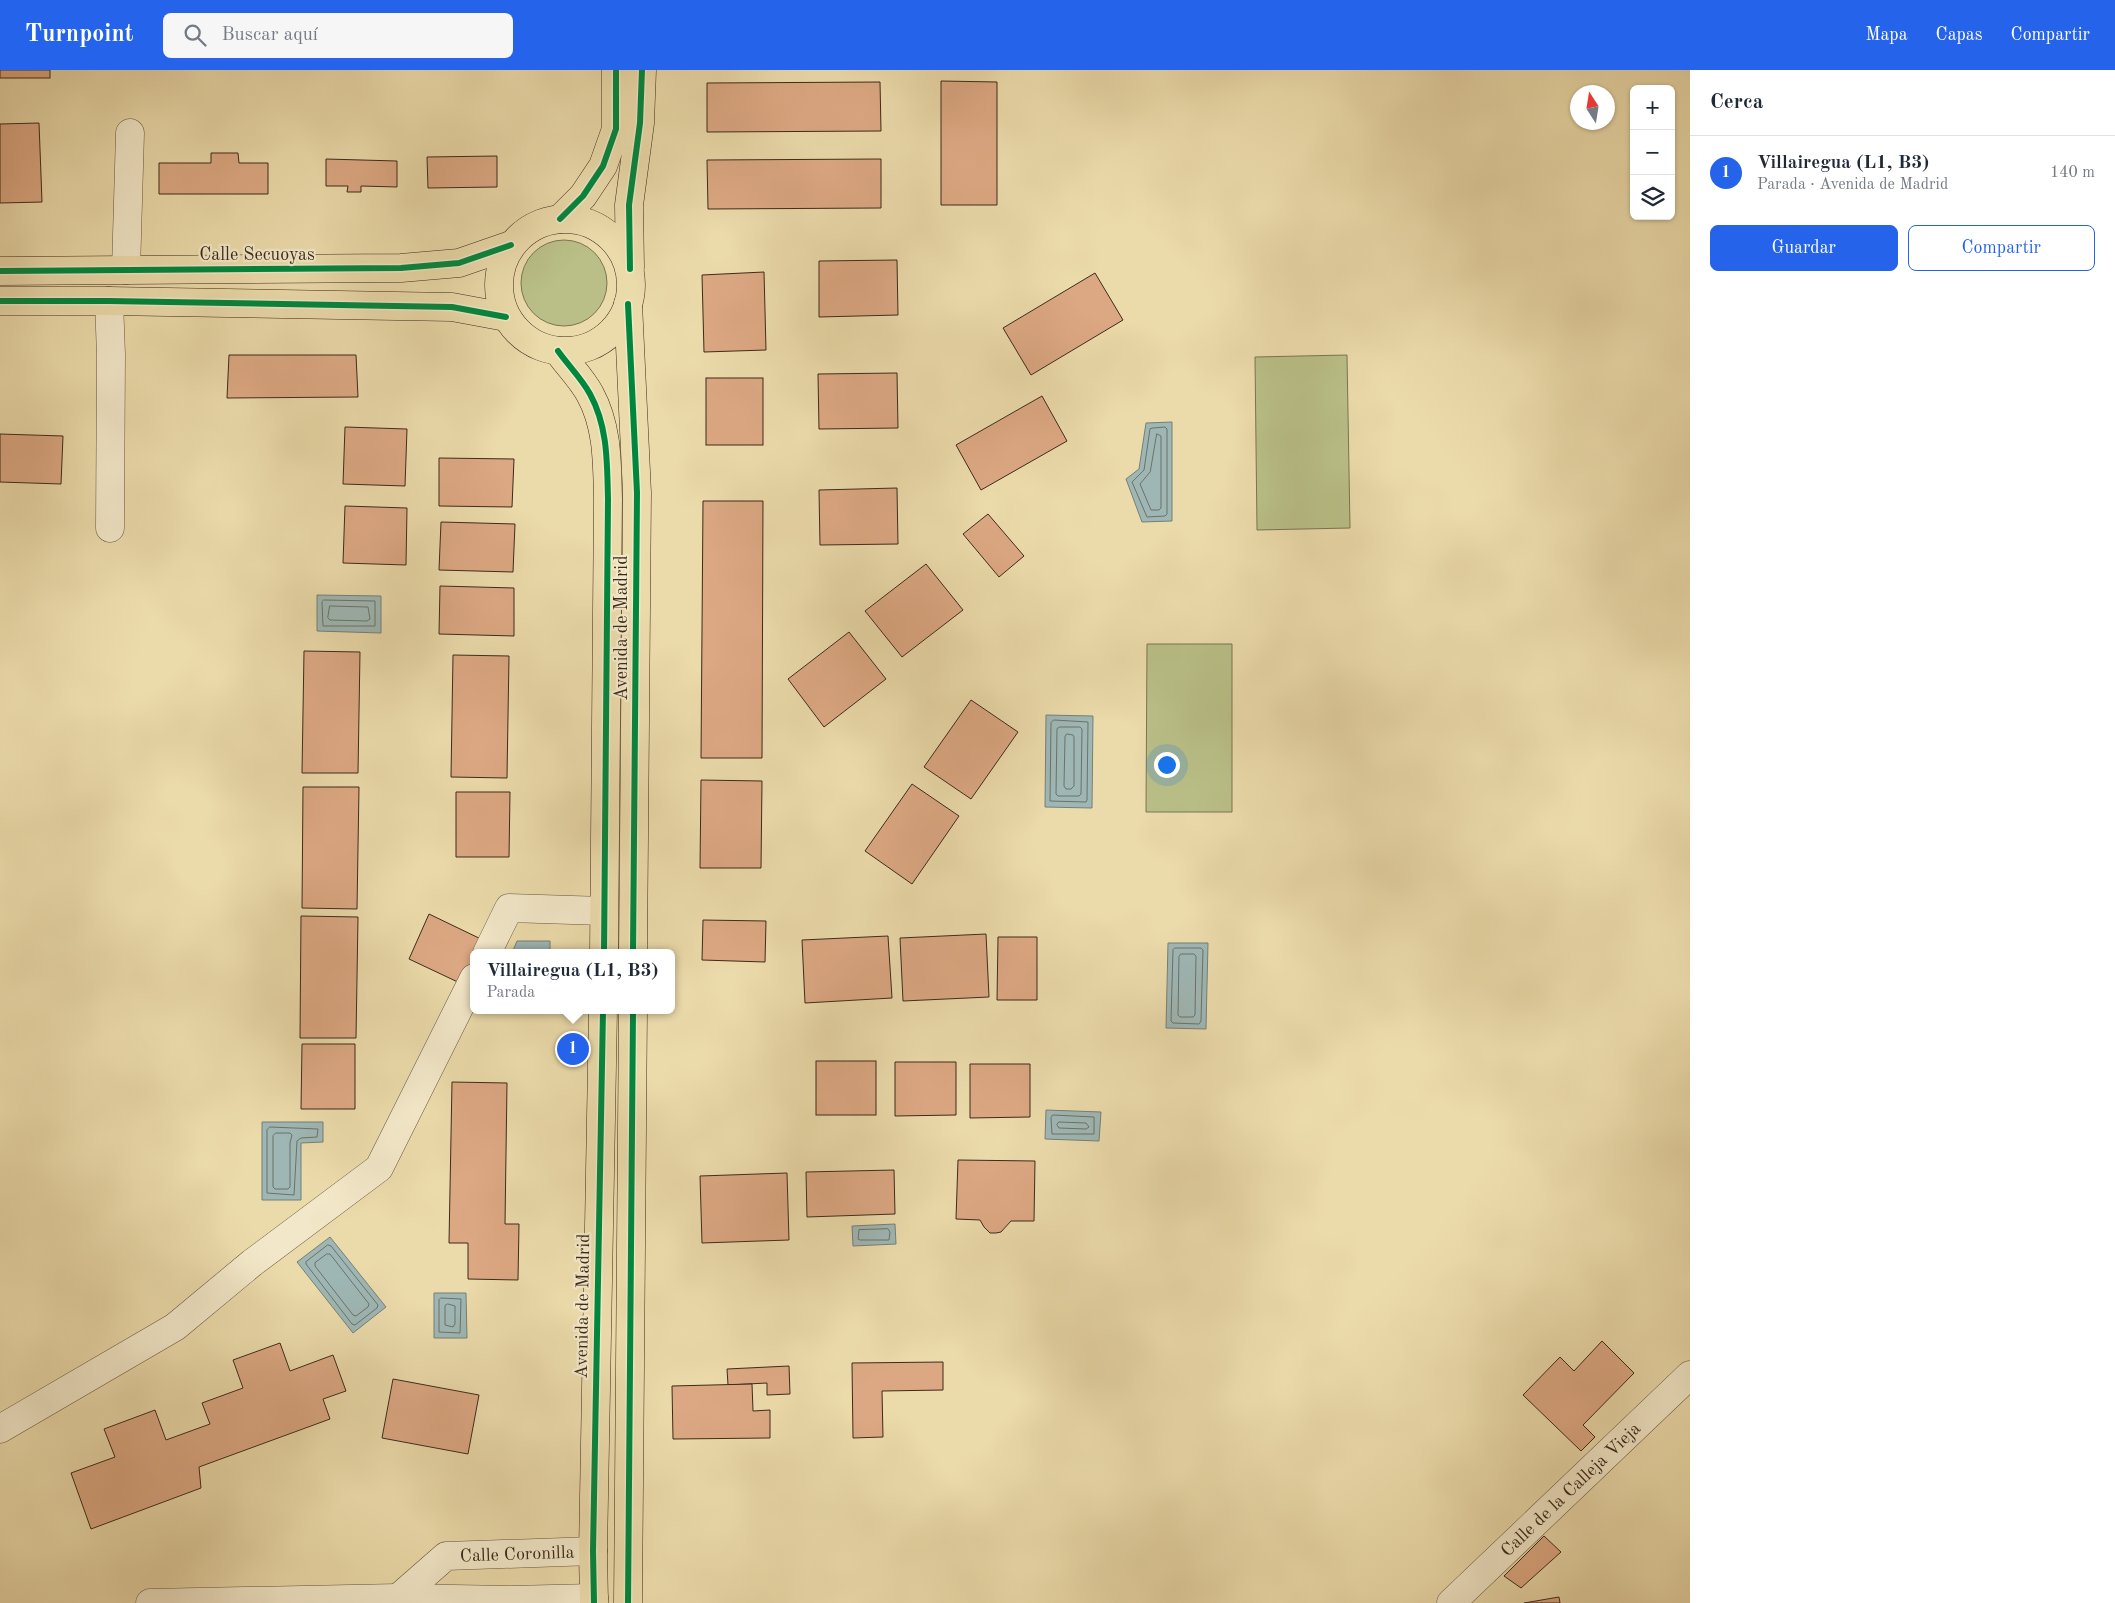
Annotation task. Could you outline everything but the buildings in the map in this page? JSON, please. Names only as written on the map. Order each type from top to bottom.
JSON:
[{"type":"main road","points":[[560,219],[583,196],[604,166],[616,129],[616,70]]},
{"type":"main road","points":[[630,269],[622,251],[611,237],[596,226],[578,220],[560,219],[541,222],[524,231],[511,245],[502,262],[498,280],[499,299],[506,317],[519,334],[537,346],[558,351],[581,350],[602,340],[618,324],[628,304],[631,286],[629,205],[640,123],[642,70]]},
{"type":"main road","name":"Calle Secuoyas","points":[[0,271],[401,268],[459,263],[511,245]]},
{"type":"main road","points":[[0,301],[109,301],[452,308],[506,317]]},
{"type":"main road","name":"Avenida de Madrid","points":[[628,304],[637,493],[633,949]]},
{"type":"main road","name":"Avenida de Madrid","points":[[558,351],[590,393],[601,420],[606,440],[608,499],[604,949]]},
{"type":"main road","name":"Avenida de Madrid","points":[[594,1600],[593,1551],[602,1014]]},
{"type":"main road","points":[[628,1603],[633,1014]]},
{"type":"street","points":[[126,270],[130,133]]},
{"type":"street","points":[[109,301],[111,355],[110,528]]},
{"type":"street","points":[[489,949],[509,908],[604,911]]},
{"type":"street","points":[[0,1429],[175,1327],[252,1263],[379,1168],[470,986]]},
{"type":"street","name":"Calle de la Calleja Vieja","points":[[1451,1603],[1690,1375]]},
{"type":"street","name":"Calle Coronilla","points":[[398,1598],[446,1556],[593,1551]]},
{"type":"street","points":[[150,1603],[398,1598],[511,1601],[594,1600]]},
{"type":"green space","points":[[564,240],[580,243],[588,247],[600,259],[604,267],[607,283],[604,299],[600,307],[588,319],[580,323],[564,326],[548,323],[540,319],[528,307],[524,299],[521,283],[524,267],[528,259],[540,247],[548,243]]},
{"type":"green space","points":[[1347,355],[1350,528],[1257,530],[1255,357]]},
{"type":"green space","points":[[1147,644],[1232,644],[1232,812],[1146,812]]},
{"type":"water","points":[[1172,422],[1172,521],[1142,522],[1126,479],[1139,469],[1146,423]]},
{"type":"water","points":[[317,595],[381,596],[381,633],[317,631]]},
{"type":"water","points":[[1046,715],[1093,716],[1092,808],[1045,807]]},
{"type":"water","points":[[517,941],[550,941],[550,949],[514,949]]},
{"type":"water","points":[[1168,943],[1208,943],[1206,1029],[1166,1028]]},
{"type":"water","points":[[1046,1110],[1101,1112],[1099,1141],[1045,1139]]},
{"type":"water","points":[[262,1122],[323,1122],[323,1142],[301,1143],[301,1200],[262,1200]]},
{"type":"water","points":[[895,1224],[896,1244],[853,1246],[852,1226]]},
{"type":"water","points":[[330,1237],[386,1307],[353,1333],[297,1262]]},
{"type":"water","points":[[434,1293],[466,1293],[467,1338],[434,1338]]},
{"type":"cycle path","points":[[560,219],[583,196],[603,166],[616,129],[616,70]]},
{"type":"cycle path","points":[[630,269],[629,205],[640,123],[642,70]]},
{"type":"cycle path","points":[[0,271],[401,268],[459,263],[511,245]]},
{"type":"cycle path","points":[[0,301],[452,307],[506,317]]},
{"type":"cycle path","points":[[628,304],[637,493],[633,949]]},
{"type":"cycle path","points":[[558,351],[583,383],[596,407],[603,432],[607,459],[604,949]]},
{"type":"cycle path","points":[[594,1603],[593,1551],[603,1014]]},
{"type":"cycle path","points":[[628,1603],[633,1014]]},
{"type":"place","name":"Villairegua (L1, B3)","points":[[573,1049]]}]
